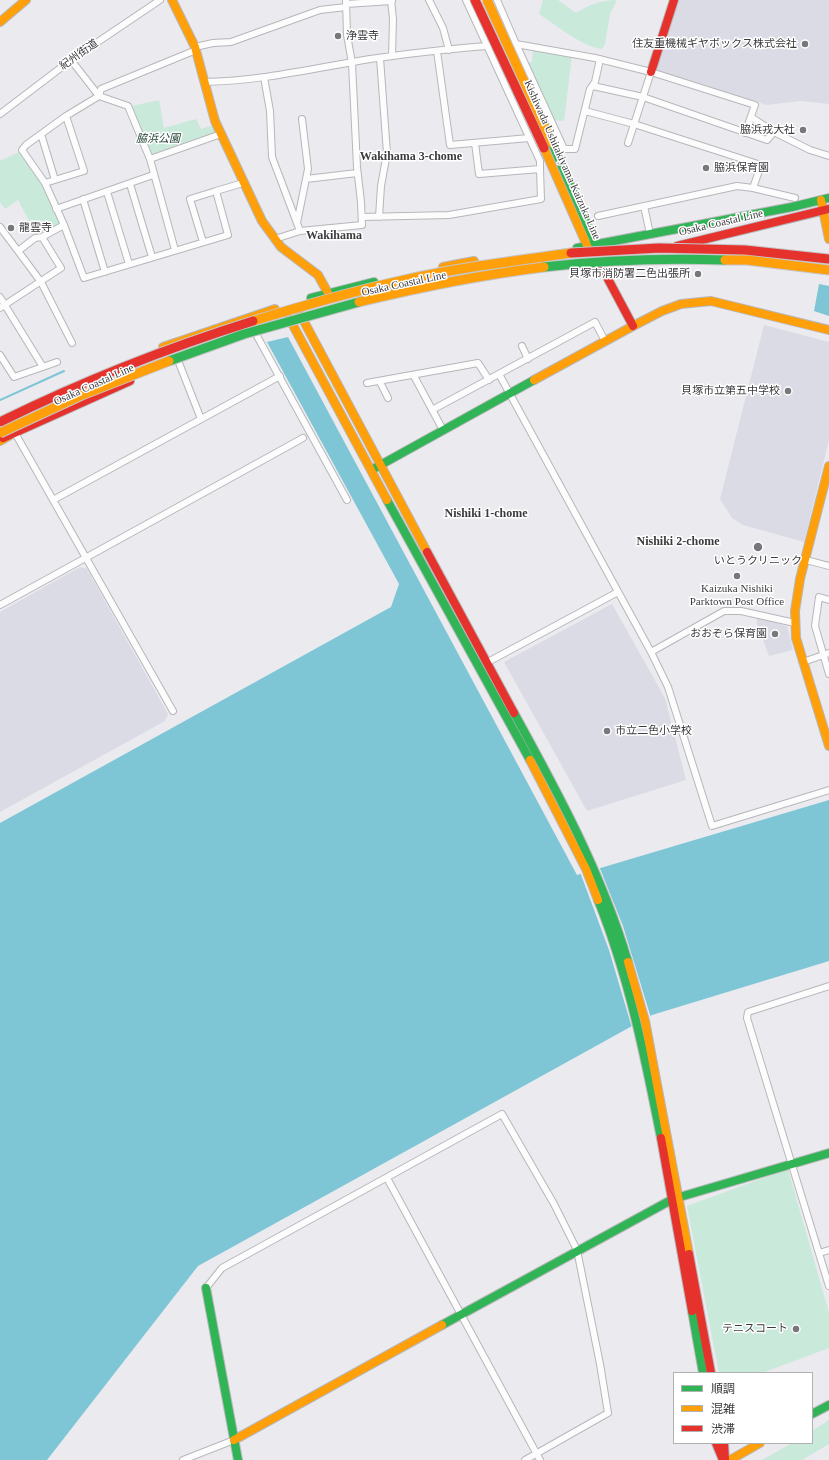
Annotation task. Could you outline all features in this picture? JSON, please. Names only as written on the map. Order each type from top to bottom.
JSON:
[{"type":"main road","points":[[0,22],[26,0]]},
{"type":"main road","points":[[172,0],[196,49],[215,121],[262,221],[281,246],[318,275],[328,293]]},
{"type":"main road","name":"Kishiwada Ushitakiyama Kaizuka Line","points":[[475,0],[544,148],[586,247],[600,264]]},
{"type":"main road","name":"Kishiwada Ushitakiyama Kaizuka Line","points":[[487,0],[597,245],[600,264]]},
{"type":"main road","points":[[651,72],[674,0]]},
{"type":"main road","points":[[825,199],[829,239]]},
{"type":"main road","name":"Osaka Coastal Line","points":[[0,416],[144,354],[247,317],[328,293],[461,263],[586,247],[825,199]]},
{"type":"main road","name":"Osaka Coastal Line","points":[[8,434],[134,380],[179,363],[257,336],[379,301],[468,282],[600,264],[827,211]]},
{"type":"main road","points":[[0,422],[125,367],[238,325],[345,294],[439,273],[569,254],[672,248],[736,248],[792,253],[829,259]]},
{"type":"main road","points":[[0,441],[8,434],[127,376],[240,335],[352,303],[440,283],[487,275],[568,265],[679,258],[766,261],[829,270]]},
{"type":"main road","points":[[600,264],[633,326]]},
{"type":"main road","points":[[371,470],[633,326],[662,311],[681,304],[711,301],[829,330]]},
{"type":"main road","points":[[295,303],[303,322],[380,466],[488,662],[568,812],[590,868],[641,1022],[711,1372]]},
{"type":"main road","points":[[284,306],[371,470],[590,868]]},
{"type":"main road","points":[[829,466],[826,494],[806,560],[795,611],[796,638],[829,746]]},
{"type":"main road","points":[[234,1440],[577,1250],[676,1198],[829,1153]]},
{"type":"main road","points":[[676,1198],[703,1372]]},
{"type":"main road","points":[[206,1288],[238,1460]]},
{"type":"main road","points":[[813,1413],[829,1405]]},
{"type":"main road","points":[[716,1444],[724,1460]]},
{"type":"main road","points":[[724,1444],[724,1460]]},
{"type":"main road","points":[[730,1460],[758,1444]]},
{"type":"street","name":"紀州街道","points":[[0,114],[71,60],[160,0]]},
{"type":"street","points":[[429,0],[443,28],[449,50]]},
{"type":"street","points":[[362,217],[448,215],[541,199],[540,161],[466,0]]},
{"type":"street","points":[[497,0],[564,149],[575,149],[590,89],[593,86],[600,59]]},
{"type":"street","points":[[216,191],[228,235],[84,278],[64,225],[45,183],[22,150],[66,116],[99,96],[101,89],[196,49],[213,43],[231,42],[320,10],[346,4],[392,1],[392,56]]},
{"type":"street","points":[[275,239],[300,232],[362,225],[357,173],[352,63],[347,34],[346,4]]},
{"type":"street","points":[[204,82],[228,82],[392,56],[516,44],[600,59],[651,72],[755,105],[745,133]]},
{"type":"street","points":[[437,51],[450,145],[529,138]]},
{"type":"street","points":[[379,216],[381,186],[387,153],[380,58]]},
{"type":"street","points":[[71,60],[99,96],[128,106],[150,159],[175,250]]},
{"type":"street","points":[[628,143],[651,72]]},
{"type":"street","points":[[264,77],[270,111],[272,157],[300,232]]},
{"type":"street","points":[[593,86],[642,97],[767,140],[774,132]]},
{"type":"street","points":[[584,111],[634,124],[761,166],[753,188]]},
{"type":"street","points":[[45,183],[84,171],[66,116]]},
{"type":"street","points":[[751,117],[774,132],[810,150],[829,156]]},
{"type":"street","points":[[297,224],[308,169],[302,119]]},
{"type":"street","points":[[41,134],[55,180]]},
{"type":"street","points":[[150,159],[221,134]]},
{"type":"street","points":[[476,143],[479,174],[540,169]]},
{"type":"street","points":[[306,179],[357,173]]},
{"type":"street","points":[[56,208],[154,175]]},
{"type":"street","points":[[203,242],[190,199],[243,183]]},
{"type":"street","points":[[130,184],[152,258]]},
{"type":"street","points":[[598,216],[737,186],[753,188],[796,198]]},
{"type":"street","points":[[107,192],[129,264]]},
{"type":"street","points":[[83,199],[105,272]]},
{"type":"street","points":[[644,206],[650,234]]},
{"type":"street","points":[[18,251],[35,238],[42,237],[64,225]]},
{"type":"street","points":[[0,227],[41,282],[72,343]]},
{"type":"street","points":[[2,306],[61,268],[42,237]]},
{"type":"street","points":[[0,297],[2,306],[43,367]]},
{"type":"street","points":[[432,410],[595,322],[606,341]]},
{"type":"street","points":[[257,336],[347,500]]},
{"type":"street","points":[[522,346],[528,359]]},
{"type":"street","points":[[0,355],[14,376],[57,362]]},
{"type":"street","points":[[179,363],[201,419]]},
{"type":"street","points":[[367,384],[478,363],[489,380]]},
{"type":"street","points":[[499,374],[651,652],[668,687],[712,826],[829,790]]},
{"type":"street","points":[[53,500],[280,376]]},
{"type":"street","points":[[414,376],[443,430]]},
{"type":"street","points":[[380,382],[388,398]]},
{"type":"street","points":[[8,434],[53,500],[173,711]]},
{"type":"street","points":[[0,605],[303,438]]},
{"type":"street","points":[[806,560],[829,566]]},
{"type":"street","points":[[488,662],[618,592]]},
{"type":"street","points":[[829,600],[819,597],[816,613],[816,626],[826,654],[829,674]]},
{"type":"street","points":[[651,652],[724,610],[742,611],[795,623]]},
{"type":"street","points":[[803,662],[826,654]]},
{"type":"street","points":[[829,986],[748,1012],[747,1018],[829,1286]]},
{"type":"street","points":[[206,1288],[222,1268],[502,1114],[554,1204],[577,1250],[600,1364],[608,1413],[525,1460]]},
{"type":"street","points":[[387,1178],[540,1460]]},
{"type":"street","points":[[819,1253],[829,1250]]},
{"type":"street","points":[[183,1460],[234,1440]]},
{"type":"shaded area","points":[[676,0],[829,0],[829,104],[801,101],[767,105],[655,70]]},
{"type":"shaded area","name":"貝塚市立第五中学校","points":[[764,325],[829,342],[829,440],[804,542],[743,525],[732,518],[720,499]]},
{"type":"shaded area","points":[[80,567],[87,569],[168,714],[165,721],[0,812],[0,612]]},
{"type":"shaded area","points":[[612,604],[665,698],[686,780],[587,811],[504,662]]},
{"type":"shaded area","name":"おおぞら保育園","points":[[757,617],[787,626],[793,650],[769,656],[757,624]]},
{"type":"green space","points":[[543,0],[558,0],[576,13],[595,4],[617,0],[610,14],[605,44],[602,49],[578,40],[539,14]]},
{"type":"green space","points":[[533,48],[572,55],[564,121],[554,120],[528,62],[532,62]]},
{"type":"green space","name":"脇浜公園","points":[[159,100],[164,128],[196,119],[201,129],[213,125],[217,133],[151,156],[132,106]]},
{"type":"green space","points":[[751,119],[772,132],[767,139],[746,132]]},
{"type":"green space","points":[[19,152],[41,184],[60,223],[37,235],[18,200],[5,209],[0,202],[0,161]]},
{"type":"green space","points":[[788,1169],[829,1313],[829,1348],[765,1372],[719,1372],[687,1206]]},
{"type":"green space","points":[[829,1420],[829,1444],[802,1460],[762,1460],[790,1444],[813,1444],[813,1430]]},
{"type":"water","points":[[819,284],[829,286],[829,316],[814,311]]},
{"type":"water","points":[[288,337],[577,875],[829,800],[829,961],[652,1015],[198,1266],[47,1460],[0,1460],[0,823],[391,607],[399,584],[267,342]]},
{"type":"pier","points":[[599,866],[623,926],[651,1018],[632,1028],[609,950],[580,872]]},
{"type":"waterway","points":[[0,400],[64,371]]},
{"type":"traffic: fast","points":[[552,143],[598,250]]},
{"type":"traffic: fast","points":[[577,248],[792,207],[829,198]]},
{"type":"traffic: fast","points":[[544,267],[634,260],[725,260]]},
{"type":"traffic: fast","points":[[311,298],[374,282]]},
{"type":"traffic: fast","points":[[169,361],[244,334],[359,302]]},
{"type":"traffic: fast","points":[[375,468],[534,380]]},
{"type":"traffic: fast","points":[[387,500],[530,760]]},
{"type":"traffic: fast","points":[[514,713],[578,834],[605,897],[628,962]]},
{"type":"traffic: fast","points":[[598,900],[619,958],[635,1018],[661,1138]]},
{"type":"traffic: fast","points":[[442,1325],[673,1199],[829,1153]]},
{"type":"traffic: fast","points":[[206,1288],[238,1460]]},
{"type":"traffic: fast","points":[[692,1311],[703,1372]]},
{"type":"traffic: fast","points":[[813,1413],[829,1405]]},
{"type":"traffic: slow","points":[[0,22],[26,0]]},
{"type":"traffic: slow","points":[[172,0],[195,47],[215,121],[262,221],[281,247],[318,275],[328,293]]},
{"type":"traffic: slow","points":[[487,0],[552,143]]},
{"type":"traffic: slow","points":[[544,148],[589,250]]},
{"type":"traffic: slow","points":[[821,200],[829,239]]},
{"type":"traffic: slow","points":[[253,321],[381,285],[421,276],[571,253]]},
{"type":"traffic: slow","points":[[725,260],[747,260],[829,270]]},
{"type":"traffic: slow","points":[[443,267],[474,261]]},
{"type":"traffic: slow","points":[[359,302],[451,282],[544,267]]},
{"type":"traffic: slow","points":[[534,380],[662,311],[681,304],[711,301],[829,330]]},
{"type":"traffic: slow","points":[[163,347],[275,309]]},
{"type":"traffic: slow","points":[[300,314],[427,552]]},
{"type":"traffic: slow","points":[[288,316],[387,500]]},
{"type":"traffic: slow","points":[[0,433],[82,395],[169,361]]},
{"type":"traffic: slow","points":[[0,441],[9,436]]},
{"type":"traffic: slow","points":[[829,466],[800,579],[795,611],[796,638],[829,746]]},
{"type":"traffic: slow","points":[[530,760],[586,869],[598,900]]},
{"type":"traffic: slow","points":[[628,962],[645,1021],[689,1254]]},
{"type":"traffic: slow","points":[[234,1440],[442,1325]]},
{"type":"traffic: slow","points":[[730,1460],[758,1444]]},
{"type":"traffic: jam","points":[[475,0],[544,148]]},
{"type":"traffic: jam","points":[[651,72],[674,0]]},
{"type":"traffic: jam","points":[[677,246],[829,209]]},
{"type":"traffic: jam","points":[[571,253],[659,248],[745,250],[829,259]]},
{"type":"traffic: jam","points":[[600,264],[633,326]]},
{"type":"traffic: jam","points":[[0,422],[62,393],[157,354],[253,321]]},
{"type":"traffic: jam","points":[[3,438],[130,381]]},
{"type":"traffic: jam","points":[[427,552],[514,713]]},
{"type":"traffic: jam","points":[[661,1138],[692,1311]]},
{"type":"traffic: jam","points":[[689,1254],[711,1372]]},
{"type":"traffic: jam","points":[[716,1444],[723,1460]]},
{"type":"traffic: jam","points":[[724,1444],[725,1460]]},
{"type":"place","name":"浄雲寺","points":[[338,36]]},
{"type":"place","name":"住友重機械ギヤボックス株式会社","points":[[805,44]]},
{"type":"place","name":"脇浜戎大社","points":[[803,130]]},
{"type":"place","name":"脇浜保育園","points":[[706,168]]},
{"type":"place","name":"龍雲寺","points":[[11,228]]},
{"type":"place","name":"貝塚市消防署二色出張所","points":[[698,274]]},
{"type":"place","name":"貝塚市立第五中学校","points":[[788,391]]},
{"type":"place","name":"いとうクリニック","points":[[758,547]]},
{"type":"place","name":"Kaizuka Nishiki Parktown Post Office","points":[[737,576]]},
{"type":"place","name":"おおぞら保育園","points":[[775,634]]},
{"type":"place","name":"市立二色小学校","points":[[607,731]]},
{"type":"place","name":"テニスコート","points":[[796,1329]]},
{"type":"district","name":"Wakihama 3-chome","points":[[411,157]]},
{"type":"district","name":"Wakihama","points":[[334,236]]},
{"type":"district","name":"Nishiki 1-chome","points":[[486,514]]},
{"type":"district","name":"Nishiki 2-chome","points":[[678,542]]}]
